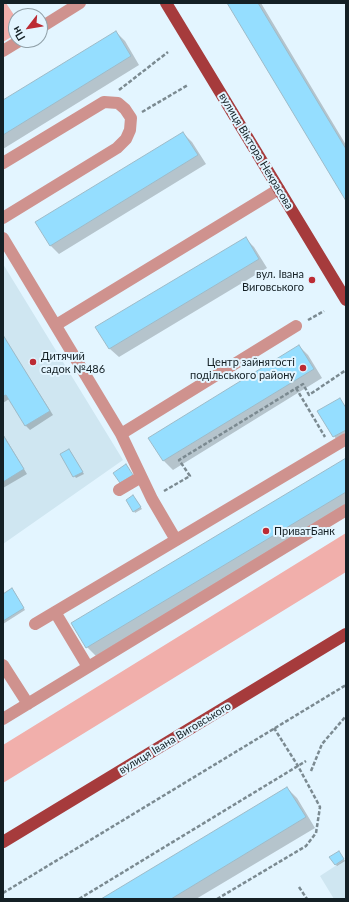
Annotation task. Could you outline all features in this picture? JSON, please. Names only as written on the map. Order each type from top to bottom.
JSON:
[{"type":"main road","name":"вулиця Віктора Некрасова","points":[[166,3],[346,300]]},
{"type":"main road","name":"вулиця Івана Виговського","points":[[3,842],[346,634]]},
{"type":"lane","points":[[48,23],[80,3]]},
{"type":"lane","points":[[3,163],[104,102],[118,103],[125,109],[131,118],[130,130],[126,139],[118,148],[3,218]]},
{"type":"lane","points":[[56,326],[278,189]]},
{"type":"lane","points":[[3,238],[121,434],[141,477],[176,540]]},
{"type":"lane","points":[[121,434],[296,326]]},
{"type":"lane","points":[[35,624],[346,439]]},
{"type":"lane","points":[[119,490],[141,477]]},
{"type":"lane","points":[[3,719],[346,510]]},
{"type":"lane","points":[[55,612],[88,668]]},
{"type":"lane","points":[[3,665],[28,704]]},
{"type":"path","points":[[104,102],[168,52]]},
{"type":"path","points":[[131,118],[188,85]]},
{"type":"path","points":[[296,326],[324,311]]},
{"type":"path","points":[[152,498],[190,476],[180,460],[303,384],[309,395],[346,370]]},
{"type":"path","points":[[296,388],[331,448]]},
{"type":"path","points":[[3,893],[346,685]]},
{"type":"path","points":[[311,771],[322,744],[346,716]]},
{"type":"path","points":[[217,899],[306,846],[316,833],[320,807],[298,766],[274,728]]},
{"type":"path","points":[[79,899],[306,761]]},
{"type":"path","points":[[299,888],[307,899]]},
{"type":"shaded area","points":[[3,3],[6,3],[9,8],[8,8],[8,39],[3,42]]},
{"type":"shaded area","name":"Дитячий садок №486","points":[[3,264],[123,460],[3,544]]},
{"type":"shaded area","points":[[346,533],[346,572],[3,783],[3,745]]},
{"type":"shaded area","points":[[346,859],[346,899],[334,899],[320,876]]},
{"type":"building","points":[[227,3],[258,3],[346,149],[346,201]]},
{"type":"building","points":[[116,31],[131,56],[3,135],[3,100]]},
{"type":"building","points":[[183,132],[198,155],[50,246],[35,222]]},
{"type":"building","points":[[246,237],[259,259],[109,349],[95,327]]},
{"type":"building","points":[[3,335],[50,411],[25,426],[6,395],[3,396]]},
{"type":"building","points":[[299,345],[314,369],[163,461],[148,438]]},
{"type":"building","points":[[340,398],[346,408],[346,430],[333,437],[317,411]]},
{"type":"building","points":[[3,435],[24,469],[3,482]]},
{"type":"building","points":[[69,449],[83,472],[73,477],[60,454]]},
{"type":"building","points":[[346,458],[346,492],[86,648],[71,623]]},
{"type":"building","points":[[126,464],[133,475],[120,483],[113,473]]},
{"type":"building","points":[[133,495],[141,507],[133,512],[126,500]]},
{"type":"building","points":[[12,588],[24,608],[3,621],[3,594]]},
{"type":"building","points":[[287,787],[306,817],[171,899],[101,899]]},
{"type":"building","points":[[339,851],[344,859],[335,865],[329,857]]},
{"type":"place","name":"вул. Івана Виговського","points":[[312,280]]},
{"type":"place","name":"Дитячий садок №486","points":[[33,362]]},
{"type":"place","name":"Центр зайнятості подільського району","points":[[303,368]]},
{"type":"place","name":"ПриватБанк","points":[[266,531]]}]
